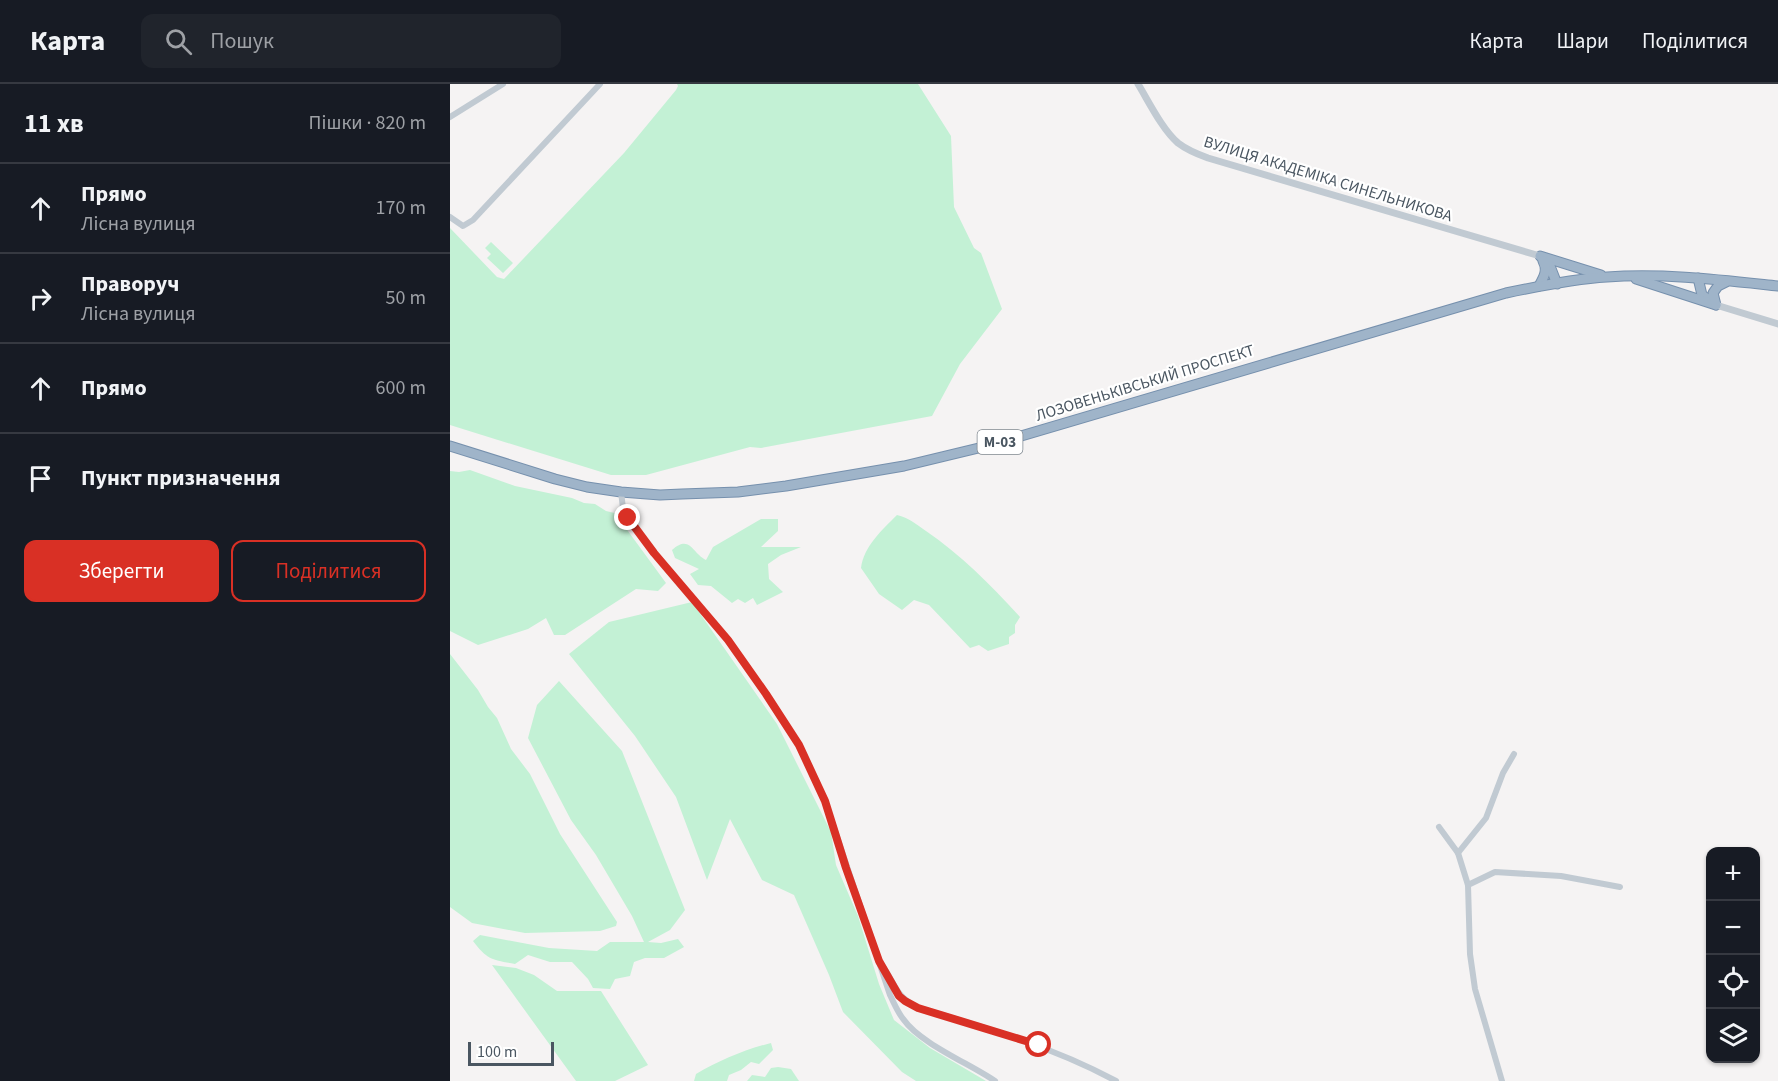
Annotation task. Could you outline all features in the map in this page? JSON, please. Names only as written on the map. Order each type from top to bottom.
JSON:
[{"type":"highway","points":[[1540,256],[1605,277]]},
{"type":"highway","points":[[1540,256],[1550,266],[1557,284]]},
{"type":"highway","points":[[1539,286],[1546,270],[1540,256]]},
{"type":"highway","points":[[1628,276],[1716,305]]},
{"type":"highway","name":"ЛОЗОВЕНЬКІВСЬКИЙ ПРОСПЕКТ","points":[[450,446],[588,487],[660,495],[738,492],[904,466],[987,446],[1506,292],[1605,277],[1628,276],[1698,278],[1778,286]]},
{"type":"highway","points":[[1698,278],[1702,295],[1716,305]]},
{"type":"highway","points":[[1716,305],[1713,297],[1715,290],[1728,281]]},
{"type":"street","points":[[450,117],[503,84]]},
{"type":"street","points":[[450,217],[463,226],[473,220],[600,84]]},
{"type":"street","name":"ВУЛИЦЯ АКАДЕМІКА СИНЕЛЬНИКОВА","points":[[1138,84],[1170,134],[1190,151],[1540,256]]},
{"type":"street","points":[[1716,305],[1778,324]]},
{"type":"street","points":[[621,492],[623,508],[628,518],[654,553],[728,640],[799,745],[825,801],[890,995],[904,1021],[936,1047],[995,1081]]},
{"type":"street","points":[[1458,854],[1486,818],[1503,773],[1514,754]]},
{"type":"street","points":[[1439,827],[1458,854],[1468,885],[1470,954],[1475,989],[1502,1081]]},
{"type":"street","points":[[1468,885],[1495,872],[1561,876],[1620,887]]},
{"type":"street","points":[[879,961],[899,996],[918,1008],[1039,1045],[1082,1063],[1116,1081]]},
{"type":"green space","points":[[677,84],[918,84],[951,136],[954,207],[974,248],[981,253],[1002,309],[960,364],[932,416],[761,448],[750,447],[646,475],[611,475],[450,425],[450,228],[497,277],[504,279],[624,153],[676,90]]},
{"type":"green space","points":[[491,242],[513,263],[503,273],[487,258],[491,254],[485,248]]},
{"type":"green space","points":[[470,470],[515,486],[595,504],[606,511],[619,514],[625,527],[666,583],[658,591],[636,589],[565,635],[554,635],[546,618],[528,629],[478,645],[450,631],[450,471]]},
{"type":"green space","points":[[897,515],[916,524],[952,550],[1020,617],[1015,625],[1015,633],[1009,637],[1009,644],[988,651],[979,645],[970,648],[929,605],[914,600],[902,610],[879,594],[861,568],[874,539]]},
{"type":"green space","points":[[761,519],[778,519],[778,531],[761,547],[801,547],[781,555],[768,564],[769,579],[783,592],[757,605],[753,598],[745,603],[738,599],[732,603],[711,586],[698,585],[690,574],[699,569],[675,558],[672,550],[687,544],[706,560],[713,547]]},
{"type":"green space","points":[[692,602],[777,724],[831,832],[836,865],[858,916],[879,984],[894,1020],[930,1048],[986,1081],[916,1081],[902,1072],[843,1012],[794,895],[762,880],[730,819],[707,880],[676,797],[635,736],[569,654],[609,622]]},
{"type":"green space","points":[[450,654],[497,718],[511,749],[530,774],[560,834],[617,922],[616,926],[600,931],[525,933],[472,923],[450,907]]},
{"type":"green space","points":[[559,681],[622,751],[685,910],[670,930],[648,942],[661,943],[678,939],[684,947],[664,958],[645,958],[634,962],[630,976],[615,979],[610,989],[593,988],[572,962],[550,962],[528,955],[515,964],[487,956],[473,941],[480,935],[549,948],[597,951],[610,942],[644,942],[632,916],[596,855],[571,820],[528,738],[537,705]]},
{"type":"green space","points":[[492,965],[516,968],[534,975],[557,991],[601,991],[648,1065],[615,1081],[576,1081]]},
{"type":"green space","points":[[771,1043],[773,1050],[759,1064],[751,1062],[741,1070],[729,1075],[727,1081],[694,1081],[696,1074],[713,1065],[742,1052]]},
{"type":"green space","points":[[771,1068],[791,1069],[799,1081],[747,1081],[752,1075],[765,1077]]},
{"type":"route","points":[[628,518],[654,553],[728,640],[799,745],[825,801],[879,961],[899,996],[918,1008],[1039,1045]]}]
